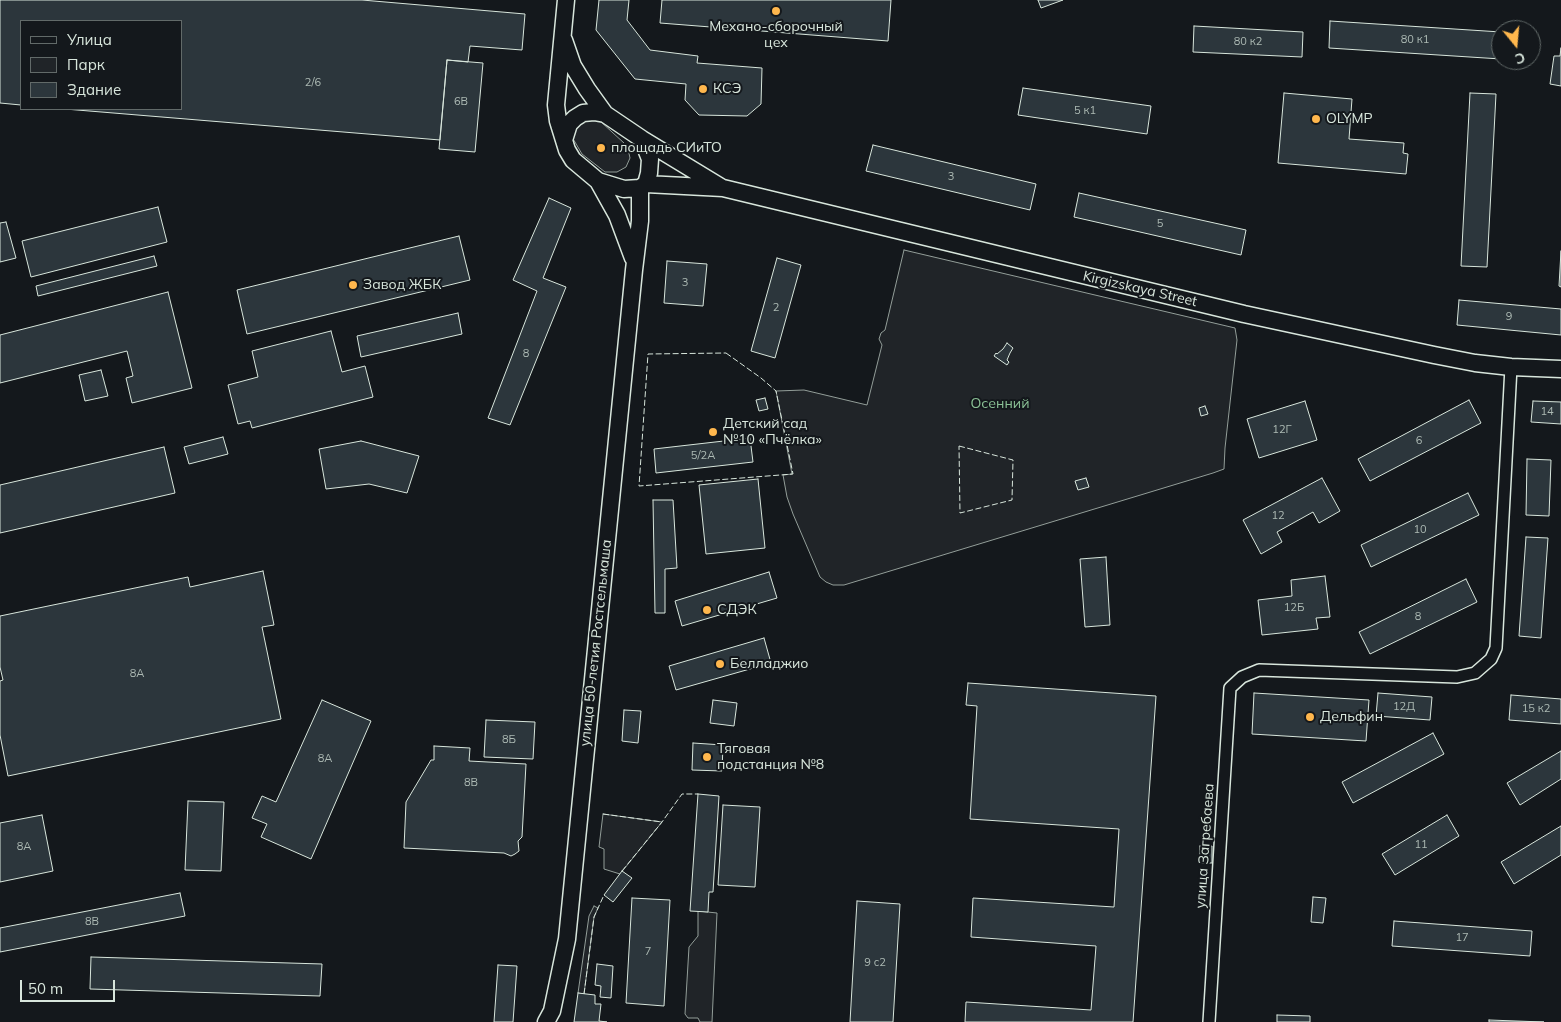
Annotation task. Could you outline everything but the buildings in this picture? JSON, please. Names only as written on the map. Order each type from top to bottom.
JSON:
[{"type":"main road","points":[[566,0],[556,105],[558,121],[567,150],[573,160],[598,181],[618,214],[634,261]]},
{"type":"main road","points":[[562,35],[573,66],[605,114],[642,139],[723,188]]},
{"type":"main road","points":[[564,140],[569,124],[575,118],[584,113],[605,114]]},
{"type":"main road","points":[[642,139],[650,159],[649,173],[643,186]]},
{"type":"main road","points":[[598,181],[624,189],[643,186],[723,188]]},
{"type":"main road","name":"улица 50-летия Ростсельмаша","points":[[546,1022],[552,1011],[567,939],[643,186]]},
{"type":"main road","name":"Kirgizskaya Street","points":[[723,188],[1244,314],[1434,356],[1511,367],[1561,369]]},
{"type":"street","name":"улица Загребаева","points":[[1209,1022],[1230,688],[1242,677],[1260,670],[1456,678],[1475,672],[1491,659],[1496,648],[1511,367]]},
{"type":"green space","points":[[587,120],[600,121],[624,143],[630,158],[626,167],[617,172],[605,172],[582,154],[572,137],[574,130],[579,124]]},
{"type":"green space","name":"Осенний","points":[[904,250],[1235,328],[1237,340],[1224,469],[844,585],[833,585],[826,582],[820,577],[787,497],[783,475],[792,474],[776,391],[804,390],[867,405],[882,345],[879,339],[881,333],[885,330]]},
{"type":"green space","points":[[603,814],[662,822],[620,874],[604,869],[604,849],[599,847]]},
{"type":"green space","points":[[594,906],[598,908],[594,917],[584,994],[578,993],[589,916]]},
{"type":"green space","points":[[698,911],[717,913],[712,1022],[700,1022],[698,1018],[688,1018],[685,1014],[689,947],[698,936]]},
{"type":"fence","points":[[726,353],[776,391],[793,474],[639,486],[648,354],[726,353]]},
{"type":"fence","points":[[959,446],[1013,460],[1012,500],[960,513],[959,446]]},
{"type":"fence","points":[[622,871],[682,794],[698,794]]},
{"type":"fence","points":[[603,814],[662,822]]},
{"type":"fence","points":[[584,994],[594,917],[604,895]]},
{"type":"place","name":"Механо-сборочный цех","points":[[776,11]]},
{"type":"place","name":"КСЭ","points":[[703,89]]},
{"type":"place","name":"OLYMP","points":[[1316,119]]},
{"type":"place","name":"площадь СИиТО","points":[[601,148]]},
{"type":"place","name":"Завод ЖБК","points":[[353,285]]},
{"type":"place","name":"Детский сад №10 «Пчёлка»","points":[[713,432]]},
{"type":"place","name":"СДЭК","points":[[707,610]]},
{"type":"place","name":"Белладжио","points":[[720,664]]},
{"type":"place","name":"Дельфин","points":[[1310,717]]},
{"type":"place","name":"Тяговая подстанция №8","points":[[707,757]]}]
